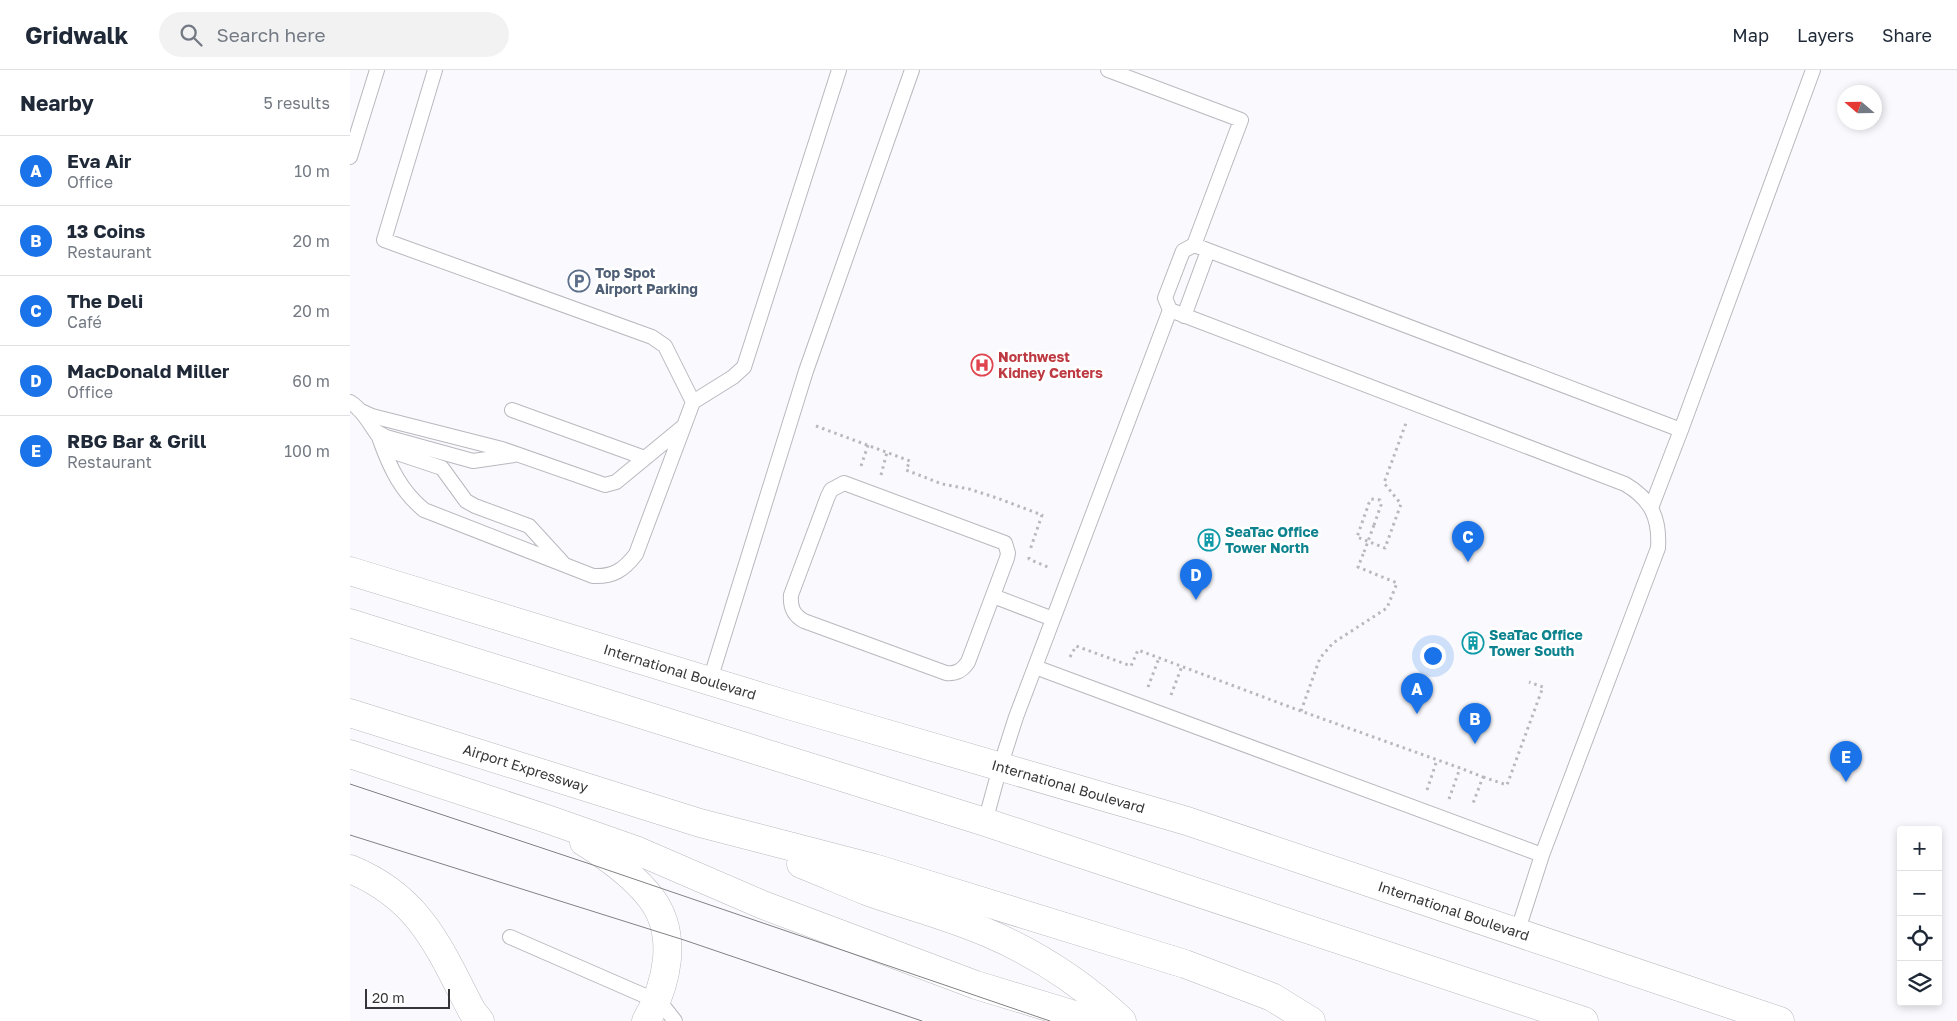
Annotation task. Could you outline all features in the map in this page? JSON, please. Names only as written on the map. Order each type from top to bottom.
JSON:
[{"type":"main road","name":"International Boulevard","points":[[350,571],[1000,767],[1187,821],[1517,932],[1753,1017],[1780,1021]]},
{"type":"main road","points":[[350,623],[985,822],[1584,1021]]},
{"type":"main road","name":"Airport Expressway","points":[[350,713],[700,823]]},
{"type":"main road","points":[[350,754],[638,851],[763,906],[827,930],[976,985],[1094,1021]]},
{"type":"main road","points":[[547,819],[606,856],[652,898],[660,913],[665,929],[668,953],[659,1015]]},
{"type":"main road","points":[[700,823],[868,891],[932,912],[1017,946],[1074,982],[1122,1021]]},
{"type":"main road","points":[[700,823],[874,868],[1185,964],[1272,997],[1311,1021]]},
{"type":"main road","points":[[350,869],[379,884],[412,909],[426,927],[472,1011],[480,1021]]},
{"type":"lane","points":[[350,157],[377,70]]},
{"type":"lane","points":[[435,70],[384,240],[652,337],[665,346],[693,402]]},
{"type":"lane","points":[[376,434],[390,468],[405,491],[424,510],[592,576],[616,574],[628,565],[636,554],[693,402],[740,373],[747,360],[838,70]]},
{"type":"lane","points":[[710,680],[806,371],[912,70]]},
{"type":"lane","points":[[1108,70],[1241,120],[1194,246]]},
{"type":"lane","points":[[1651,508],[1813,70]]},
{"type":"lane","points":[[985,822],[1000,767],[1052,619],[1170,310],[1165,298],[1183,251],[1194,246],[1208,251],[1681,430]]},
{"type":"lane","points":[[1184,316],[1208,251]]},
{"type":"lane","points":[[1170,310],[1625,484],[1645,498],[1651,508],[1659,535],[1658,548],[1542,854],[1517,932]]},
{"type":"lane","points":[[355,406],[372,416],[502,449],[605,485],[616,482],[684,425]]},
{"type":"lane","points":[[355,406],[376,434],[394,452],[442,468],[459,493],[475,506],[529,526],[564,565]]},
{"type":"lane","points":[[517,412],[645,458]]},
{"type":"lane","points":[[376,434],[474,461],[517,455]]},
{"type":"lane","points":[[844,483],[1005,543],[1008,553],[1007,558],[993,596],[968,662],[964,668],[952,674],[804,621],[798,618],[790,603],[791,595],[828,496],[832,490],[844,483]]},
{"type":"lane","points":[[993,596],[1052,619]]},
{"type":"lane","points":[[1035,667],[1542,854]]},
{"type":"lane","points":[[510,937],[644,995],[659,1015]]},
{"type":"path","points":[[1301,711],[1320,658],[1333,642],[1388,608],[1397,583],[1358,567],[1364,552],[1374,525],[1381,505],[1380,500],[1372,499],[1369,503],[1357,537],[1385,548],[1401,504],[1384,483],[1413,403]]},
{"type":"path","points":[[816,426],[910,460],[906,470],[926,478],[997,498],[1042,516],[1030,549],[1029,559],[1051,568],[1048,574]]},
{"type":"path","points":[[860,472],[868,445]]},
{"type":"path","points":[[880,478],[887,452]]},
{"type":"path","points":[[1069,660],[1076,646],[1131,666],[1138,650],[1507,785],[1543,687],[1529,682]]},
{"type":"path","points":[[1146,692],[1159,658]]},
{"type":"path","points":[[1169,700],[1182,666]]},
{"type":"path","points":[[1425,795],[1437,760]]},
{"type":"path","points":[[1447,804],[1460,768]]},
{"type":"path","points":[[1470,811],[1483,777]]},
{"type":"tram line","points":[[350,784],[1050,1021]]},
{"type":"tram line","points":[[350,835],[684,940],[922,1021]]},
{"type":"place","name":"Top Spot Airport Parking","points":[[579,281]]},
{"type":"place","name":"Northwest Kidney Centers","points":[[982,365]]},
{"type":"place","name":"SeaTac Office Tower North","points":[[1209,540]]},
{"type":"place","name":"The Deli","points":[[1468,562]]},
{"type":"place","name":"MacDonald Miller","points":[[1196,600]]},
{"type":"place","name":"SeaTac Office Tower South","points":[[1473,643]]},
{"type":"place","name":"Eva Air","points":[[1417,714]]},
{"type":"place","name":"13 Coins","points":[[1475,744]]},
{"type":"place","name":"RBG Bar & Grill","points":[[1846,782]]}]
